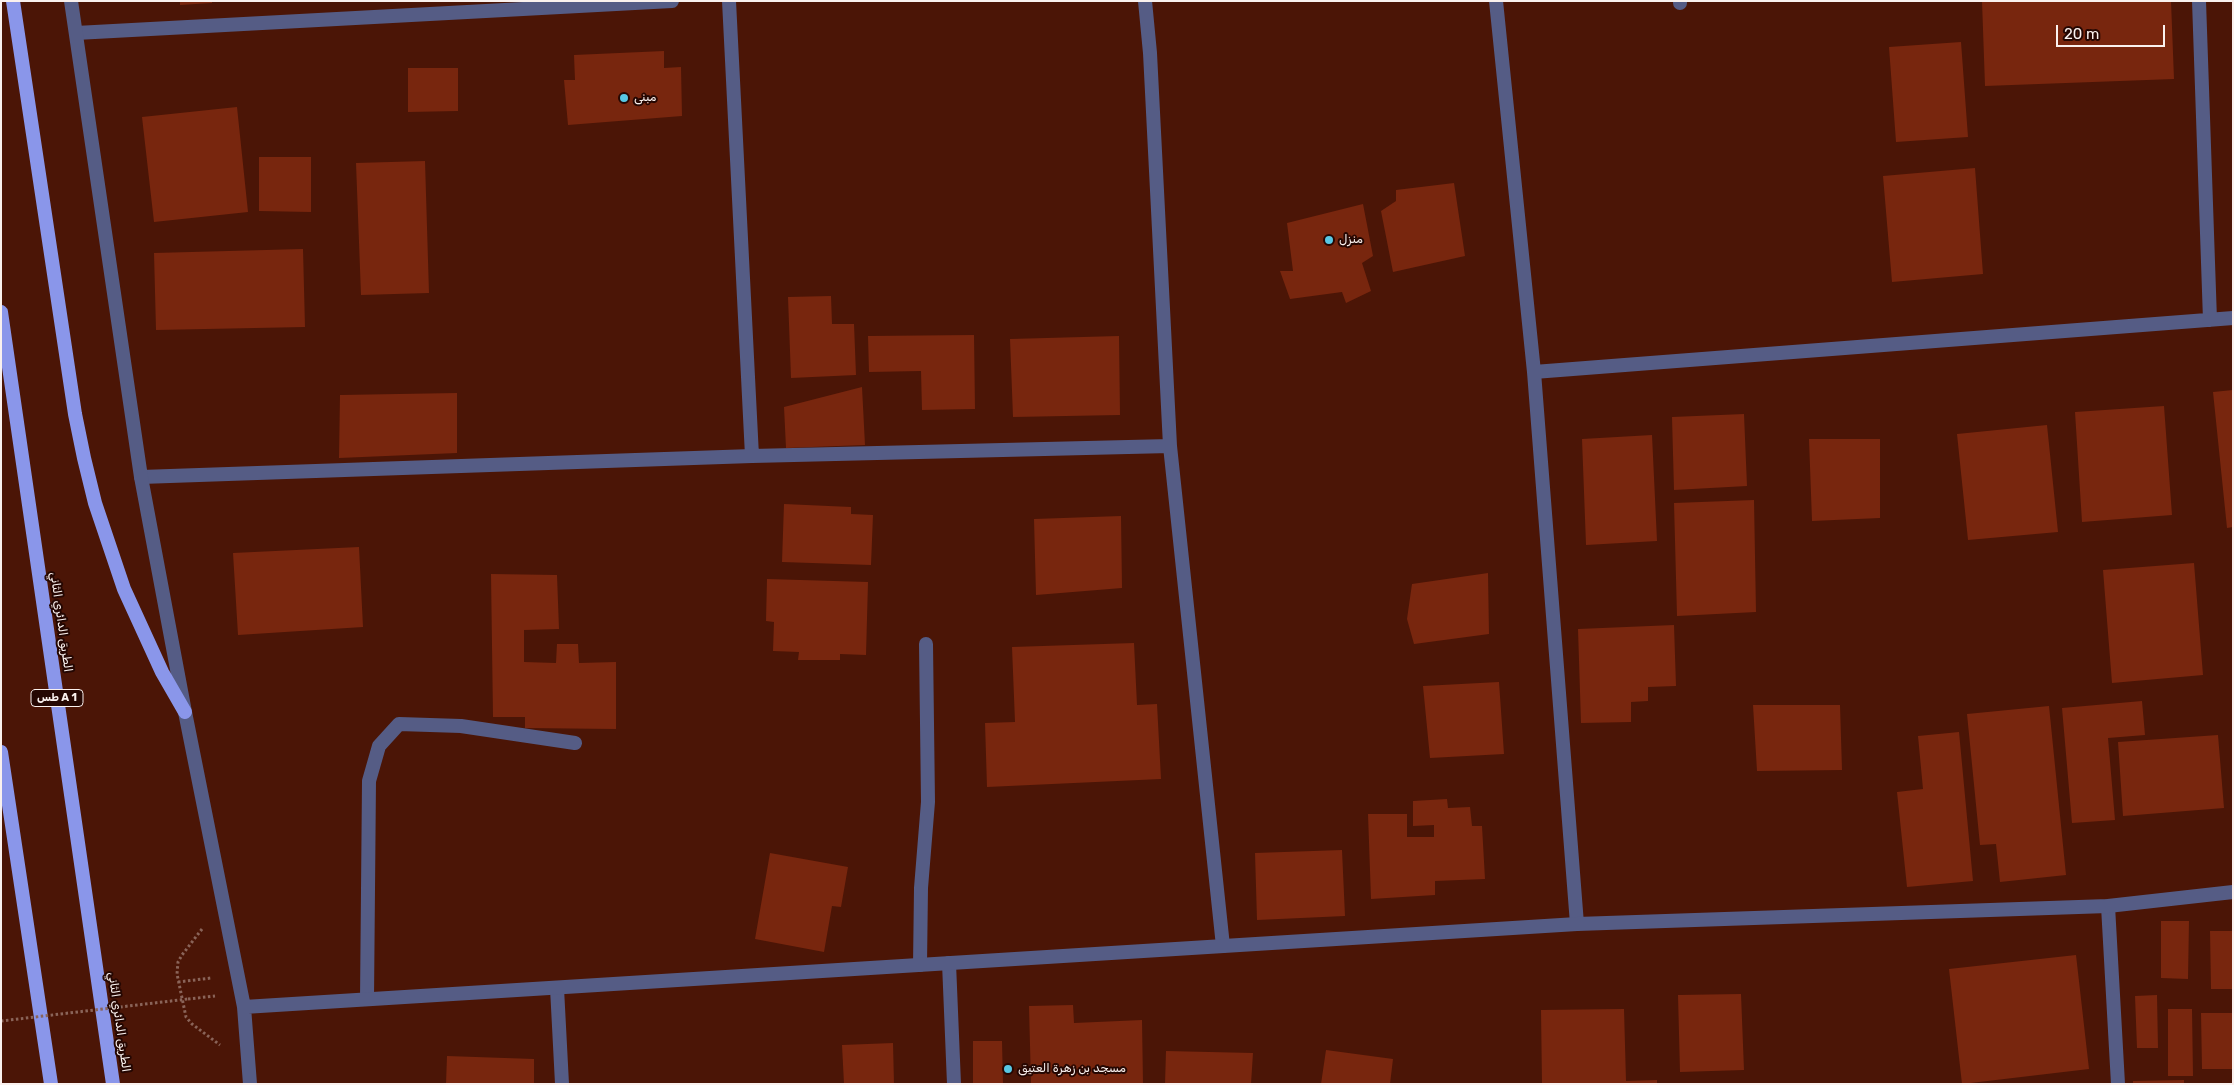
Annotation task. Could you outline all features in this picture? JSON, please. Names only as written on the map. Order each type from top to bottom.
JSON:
[{"type":"highway","points":[[13,1],[75,414],[84,458],[95,503],[124,589],[162,672],[185,712]]},
{"type":"highway","name":"الطريق الدائري الثاني","points":[[1,312],[113,1084]]},
{"type":"highway","points":[[1,752],[51,1084]]},
{"type":"street","points":[[71,1],[141,477],[185,712],[244,1007],[250,1084]]},
{"type":"street","points":[[76,33],[672,1]]},
{"type":"street","points":[[729,1],[752,456]]},
{"type":"street","points":[[1145,1],[1150,53],[1170,446],[1224,946]]},
{"type":"street","points":[[1496,1],[1534,372],[1578,924]]},
{"type":"street","points":[[2199,1],[2210,320]]},
{"type":"street","points":[[1534,372],[2233,318]]},
{"type":"street","points":[[141,477],[752,456],[1170,446]]},
{"type":"street","points":[[920,965],[921,888],[928,802],[926,644]]},
{"type":"street","points":[[367,999],[369,780],[379,746],[399,724],[461,726],[575,743]]},
{"type":"street","points":[[244,1007],[1578,924],[2108,906],[2233,892]]},
{"type":"street","points":[[2108,906],[2118,1084]]},
{"type":"street","points":[[949,963],[954,1084]]},
{"type":"street","points":[[557,988],[562,1084]]},
{"type":"path","points":[[224,902],[182,954],[178,962],[178,982],[186,1017],[192,1024],[249,1066]]},
{"type":"path","points":[[178,982],[215,978]]},
{"type":"path","points":[[1,1021],[217,996]]},
{"type":"building","points":[[180,1],[212,1],[212,3],[180,5]]},
{"type":"building","points":[[1982,1],[2171,1],[2174,79],[1985,86]]},
{"type":"building","points":[[1961,42],[1968,137],[1896,142],[1889,47]]},
{"type":"building","name":"مبنى","points":[[664,51],[664,68],[681,67],[682,116],[568,125],[564,80],[575,80],[574,55]]},
{"type":"building","points":[[408,68],[458,68],[458,111],[408,112]]},
{"type":"building","points":[[237,107],[248,212],[154,222],[142,117]]},
{"type":"building","points":[[259,157],[311,157],[311,212],[259,211]]},
{"type":"building","points":[[425,161],[429,293],[361,295],[356,163]]},
{"type":"building","points":[[1975,168],[1983,274],[1892,282],[1883,176]]},
{"type":"building","points":[[1454,183],[1465,256],[1393,272],[1381,211],[1396,201],[1396,190]]},
{"type":"building","name":"منزل","points":[[1363,204],[1373,256],[1362,263],[1371,291],[1346,303],[1342,292],[1290,299],[1280,271],[1293,271],[1287,223]]},
{"type":"building","points":[[303,249],[305,327],[156,330],[154,253]]},
{"type":"building","points":[[831,296],[832,324],[854,324],[856,375],[791,378],[788,297]]},
{"type":"building","points":[[974,335],[975,409],[922,410],[921,371],[869,372],[868,336]]},
{"type":"building","points":[[1119,336],[1120,415],[1013,417],[1010,339]]},
{"type":"building","points":[[862,387],[865,445],[786,448],[784,407]]},
{"type":"building","points":[[2233,390],[2233,527],[2227,528],[2213,392]]},
{"type":"building","points":[[457,393],[457,453],[339,458],[340,395]]},
{"type":"building","points":[[2164,406],[2172,515],[2082,522],[2075,412]]},
{"type":"building","points":[[1744,414],[1747,486],[1674,490],[1672,417]]},
{"type":"building","points":[[2047,425],[2058,532],[1968,540],[1957,434]]},
{"type":"building","points":[[1652,435],[1657,541],[1586,545],[1582,439]]},
{"type":"building","points":[[1809,439],[1880,439],[1880,518],[1812,521]]},
{"type":"building","points":[[1754,500],[1756,612],[1677,616],[1674,503]]},
{"type":"building","points":[[784,504],[851,507],[851,514],[873,515],[871,565],[782,562]]},
{"type":"building","points":[[1121,516],[1122,588],[1036,595],[1034,519]]},
{"type":"building","points":[[359,547],[363,627],[238,635],[233,553]]},
{"type":"building","points":[[2194,563],[2203,675],[2112,683],[2103,570]]},
{"type":"building","points":[[1488,573],[1489,634],[1414,644],[1407,619],[1412,584]]},
{"type":"building","points":[[491,574],[557,575],[559,629],[524,630],[524,662],[556,663],[557,644],[578,644],[579,663],[616,662],[616,729],[525,728],[525,717],[493,717]]},
{"type":"building","points":[[767,579],[868,582],[866,655],[840,654],[840,660],[798,660],[799,652],[773,651],[774,622],[766,621]]},
{"type":"building","points":[[1674,625],[1676,686],[1648,687],[1648,701],[1631,702],[1631,722],[1581,723],[1578,629]]},
{"type":"building","points":[[1134,643],[1137,705],[1157,704],[1161,779],[987,787],[985,723],[1015,722],[1012,647]]},
{"type":"building","points":[[1499,682],[1504,754],[1430,758],[1423,686]]},
{"type":"building","points":[[2142,701],[2145,735],[2108,738],[2115,820],[2072,823],[2062,708]]},
{"type":"building","points":[[1753,705],[1840,705],[1842,770],[1757,771]]},
{"type":"building","points":[[2049,706],[2066,875],[2000,882],[1996,844],[1980,845],[1967,714]]},
{"type":"building","points":[[1959,732],[1973,881],[1907,887],[1897,792],[1923,789],[1918,736]]},
{"type":"building","points":[[2218,735],[2224,808],[2123,816],[2118,742]]},
{"type":"building","points":[[1447,799],[1448,808],[1470,807],[1472,826],[1482,826],[1485,879],[1435,881],[1435,895],[1371,899],[1368,814],[1407,814],[1407,837],[1434,837],[1434,825],[1413,826],[1413,801]]},
{"type":"building","points":[[1342,850],[1345,916],[1257,920],[1255,853]]},
{"type":"building","points":[[770,853],[848,867],[841,907],[832,906],[824,952],[755,939]]},
{"type":"building","points":[[2161,921],[2189,921],[2188,979],[2161,978]]},
{"type":"building","points":[[2210,931],[2233,931],[2233,989],[2211,989]]},
{"type":"building","points":[[2076,955],[2089,1069],[1962,1084],[1949,969]]},
{"type":"building","points":[[1741,994],[1744,1070],[1680,1072],[1678,995]]},
{"type":"building","points":[[2157,995],[2158,1048],[2137,1048],[2135,996]]},
{"type":"building","points":[[1073,1005],[1074,1023],[1142,1020],[1143,1084],[1031,1084],[1029,1006]]},
{"type":"building","points":[[1624,1009],[1626,1081],[1657,1080],[1657,1084],[1542,1084],[1541,1010]]},
{"type":"building","points":[[2168,1009],[2192,1009],[2193,1076],[2168,1076]]},
{"type":"building","points":[[2201,1013],[2233,1013],[2233,1069],[2202,1069]]},
{"type":"building","points":[[973,1041],[1002,1041],[1003,1084],[973,1084]]},
{"type":"building","points":[[893,1043],[894,1084],[844,1084],[842,1045]]},
{"type":"building","points":[[1326,1050],[1393,1059],[1390,1084],[1321,1084]]},
{"type":"building","points":[[1166,1051],[1253,1053],[1251,1084],[1165,1084]]},
{"type":"building","points":[[447,1056],[534,1059],[534,1084],[446,1084]]},
{"type":"building","points":[[2184,1080],[2184,1084],[2133,1084],[2133,1081]]},
{"type":"place","name":"مبنى","points":[[624,98]]},
{"type":"place","name":"منزل","points":[[1329,240]]},
{"type":"place","name":"مسجد بن زهرة العتيق","points":[[1008,1069]]}]
